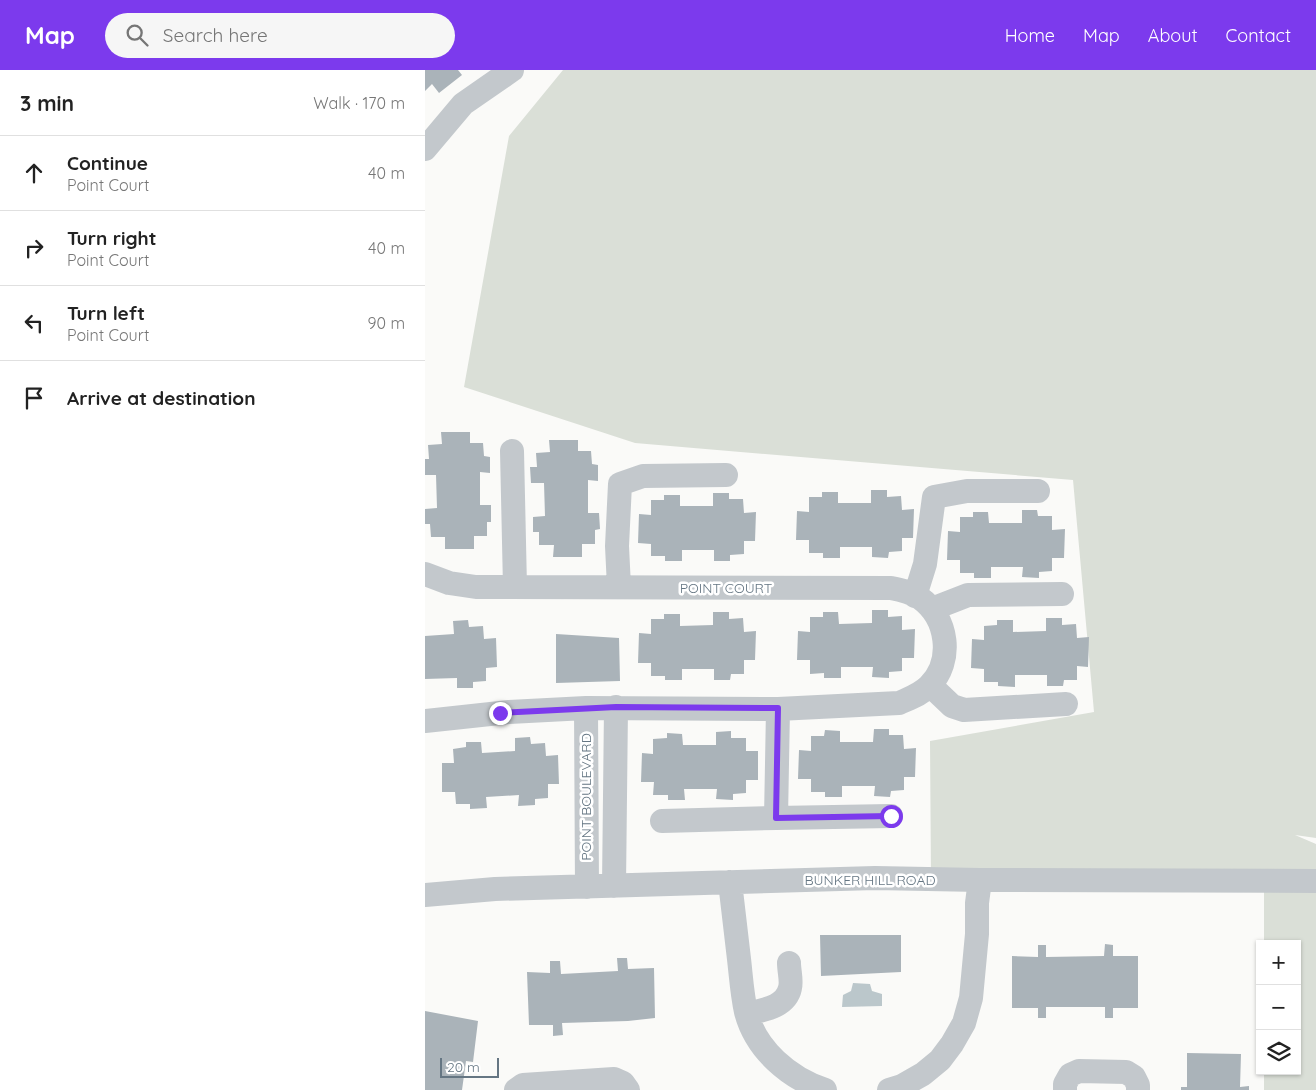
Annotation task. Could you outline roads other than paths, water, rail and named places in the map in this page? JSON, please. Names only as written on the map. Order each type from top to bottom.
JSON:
[{"type":"street","points":[[425,149],[463,104],[512,70]]},
{"type":"street","points":[[512,451],[515,587]]},
{"type":"street","points":[[619,588],[617,546],[620,484],[643,476],[726,475]]},
{"type":"street","points":[[425,721],[509,712],[586,708],[778,708],[899,703],[917,696],[930,685],[939,671],[945,655],[945,638],[941,623],[923,602],[925,564],[934,497],[967,491],[1038,491]]},
{"type":"street","name":"POINT COURT","points":[[425,574],[449,583],[476,587],[891,588],[904,590],[923,602]]},
{"type":"street","points":[[923,602],[968,595],[1062,594]]},
{"type":"street","points":[[930,685],[952,706],[964,710],[1066,704]]},
{"type":"street","name":"POINT BOULEVARD","points":[[614,886],[616,707]]},
{"type":"street","name":"POINT BOULEVARD","points":[[586,708],[587,887]]},
{"type":"street","points":[[776,818],[778,708]]},
{"type":"street","points":[[662,821],[891,816]]},
{"type":"street","name":"BUNKER HILL ROAD","points":[[425,895],[495,890],[875,878],[1316,881]]},
{"type":"street","points":[[889,1090],[902,1086],[923,1074],[940,1060],[964,1023],[971,998],[980,880]]},
{"type":"street","points":[[730,882],[743,992],[747,1014],[755,1034],[770,1056],[788,1072],[808,1084],[825,1090]]},
{"type":"street","points":[[747,1014],[774,1007],[786,997],[790,988],[789,963]]},
{"type":"street","points":[[1065,1090],[1065,1084],[1070,1075],[1079,1071],[1126,1072],[1134,1077],[1138,1090]]},
{"type":"street","points":[[517,1090],[523,1085],[614,1080],[623,1083],[628,1090]]}]
